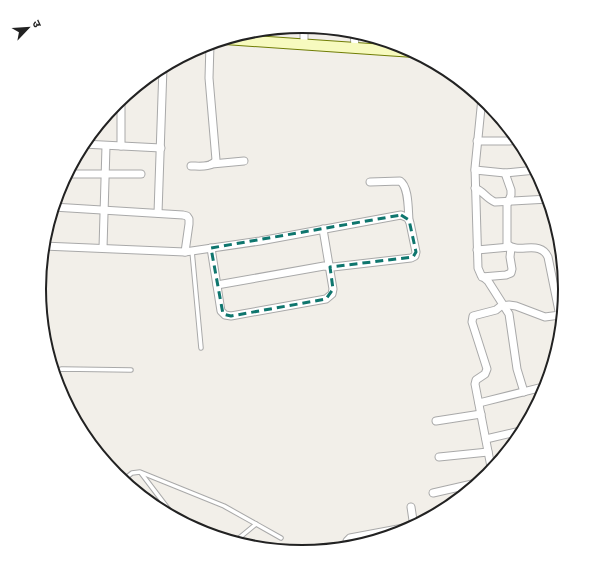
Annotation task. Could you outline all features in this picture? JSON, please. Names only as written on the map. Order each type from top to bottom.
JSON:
[{"type":"street","points":[[304,33],[304,44]]},
{"type":"street","points":[[252,38],[304,44],[395,51]]},
{"type":"street","points":[[354,38],[355,48]]},
{"type":"street","points":[[210,51],[209,78],[216,157],[215,162],[212,164]]},
{"type":"street","points":[[158,213],[163,74]]},
{"type":"street","points":[[481,105],[475,170],[478,268],[482,277],[488,281],[510,318],[517,369],[524,392]]},
{"type":"street","points":[[121,108],[121,146]]},
{"type":"street","points":[[477,141],[512,141]]},
{"type":"street","points":[[91,145],[161,148]]},
{"type":"street","points":[[103,248],[106,146]]},
{"type":"street","points":[[190,166],[244,161]]},
{"type":"street","points":[[475,170],[505,172],[530,170]]},
{"type":"street","points":[[482,277],[506,275],[511,273],[512,269],[510,257],[511,247],[507,243],[507,205],[511,195],[511,190],[505,172]]},
{"type":"street","points":[[73,174],[140,174]]},
{"type":"street","points":[[217,286],[324,266],[413,257],[416,252],[409,220],[406,190],[402,182],[370,182]]},
{"type":"street","points":[[476,188],[493,201],[542,199]]},
{"type":"street","points":[[60,207],[183,215],[189,218],[188,252]]},
{"type":"street","points":[[50,246],[188,252],[401,215],[406,216],[409,220]]},
{"type":"street","points":[[211,248],[221,312],[225,315],[231,316],[326,299],[330,297],[333,289],[323,229]]},
{"type":"street","points":[[478,250],[511,247],[540,248],[545,251],[548,257],[558,305]]},
{"type":"street","points":[[490,464],[475,381],[485,374],[487,369],[472,318],[474,314],[496,310],[504,306],[516,306],[548,318],[557,316]]},
{"type":"street","points":[[479,404],[539,388]]},
{"type":"street","points":[[436,421],[481,414]]},
{"type":"street","points":[[486,439],[516,432]]},
{"type":"street","points":[[439,456],[488,452]]},
{"type":"street","points":[[433,494],[468,485]]},
{"type":"street","points":[[411,507],[413,521]]},
{"type":"street","points":[[348,542],[350,538],[385,532]]},
{"type":"lane","points":[[188,252],[201,348]]},
{"type":"lane","points":[[59,370],[131,370]]},
{"type":"lane","points":[[127,477],[132,473],[140,472],[220,504],[281,538]]},
{"type":"lane","points":[[140,472],[167,508]]},
{"type":"lane","points":[[240,538],[256,524]]},
{"type":"highlighted area","points":[[401,215],[409,220],[416,252],[413,257],[330,267],[333,289],[326,299],[231,316],[223,314],[211,248]]}]
